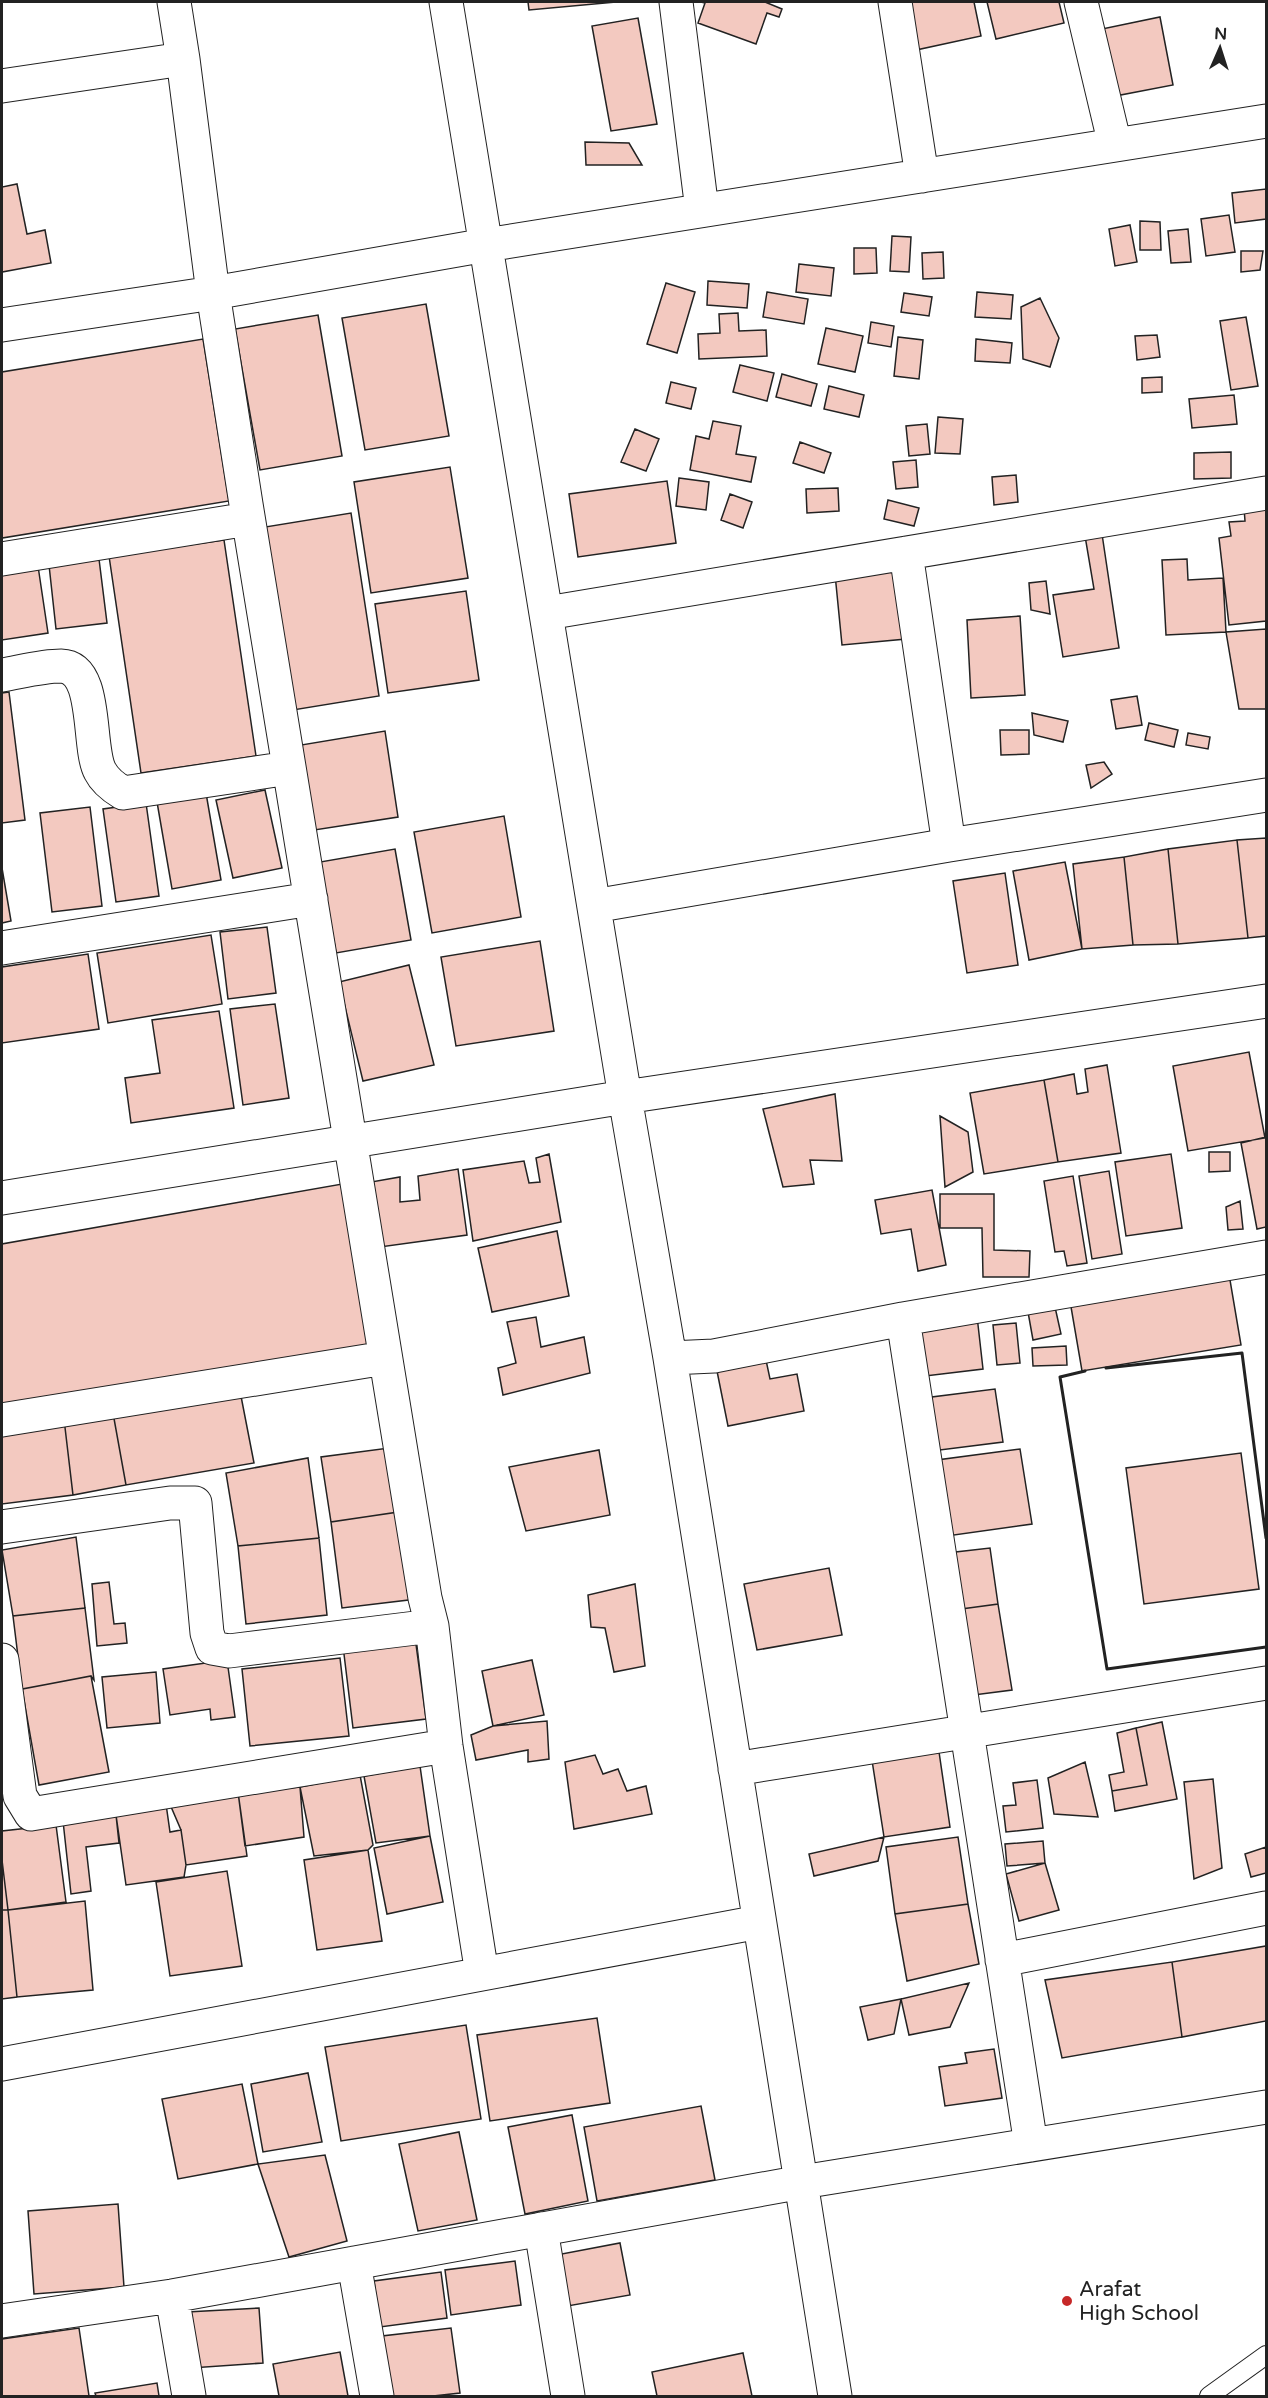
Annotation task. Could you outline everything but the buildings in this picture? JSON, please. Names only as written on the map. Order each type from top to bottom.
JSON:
[{"type":"street","points":[[174,2],[213,293],[248,519],[385,1358],[425,1598],[432,1626],[446,1746],[482,1974]]},
{"type":"street","points":[[446,2],[625,1097],[670,1358],[835,2397]]},
{"type":"street","points":[[676,2],[702,210]]},
{"type":"street","points":[[895,2],[922,176]]},
{"type":"street","points":[[1081,2],[1115,145]]},
{"type":"street","points":[[2,86],[183,59]]},
{"type":"street","points":[[2,325],[213,293],[486,245],[1266,121]]},
{"type":"street","points":[[547,613],[1266,493]]},
{"type":"street","points":[[2,559],[248,519]]},
{"type":"street","points":[[906,554],[949,845]]},
{"type":"street","points":[[2,675],[62,666],[75,671],[85,685],[98,769],[108,783],[123,793],[290,768]]},
{"type":"street","points":[[594,906],[949,845],[1266,795]]},
{"type":"street","points":[[2,948],[311,899]]},
{"type":"street","points":[[2,1198],[625,1097],[1266,1001]]},
{"type":"street","points":[[670,1358],[714,1356],[903,1318],[1266,1257]]},
{"type":"street","points":[[903,1318],[1031,2145]]},
{"type":"street","points":[[2,1420],[385,1358]]},
{"type":"street","points":[[2,1527],[170,1503],[195,1503],[207,1633],[212,1648],[229,1652],[432,1626]]},
{"type":"street","points":[[2,1660],[6,1720],[20,1796],[31,1814],[446,1746]]},
{"type":"street","points":[[735,1769],[1266,1683]]},
{"type":"street","points":[[1002,1960],[1266,1908]]},
{"type":"street","points":[[2,2064],[759,1922]]},
{"type":"street","points":[[2,2321],[172,2296],[802,2182],[1266,2107]]},
{"type":"street","points":[[541,2229],[568,2397]]},
{"type":"street","points":[[354,2263],[377,2397]]},
{"type":"street","points":[[172,2296],[189,2397]]},
{"type":"lane","points":[[1209,2397],[1266,2355]]},
{"type":"wall","points":[[1106,1368],[1242,1353],[1266,1538]]},
{"type":"wall","points":[[1085,1371],[1060,1377],[1107,1669],[1266,1647]]},
{"type":"place","name":"Arafat High School","points":[[1067,2301]]}]
